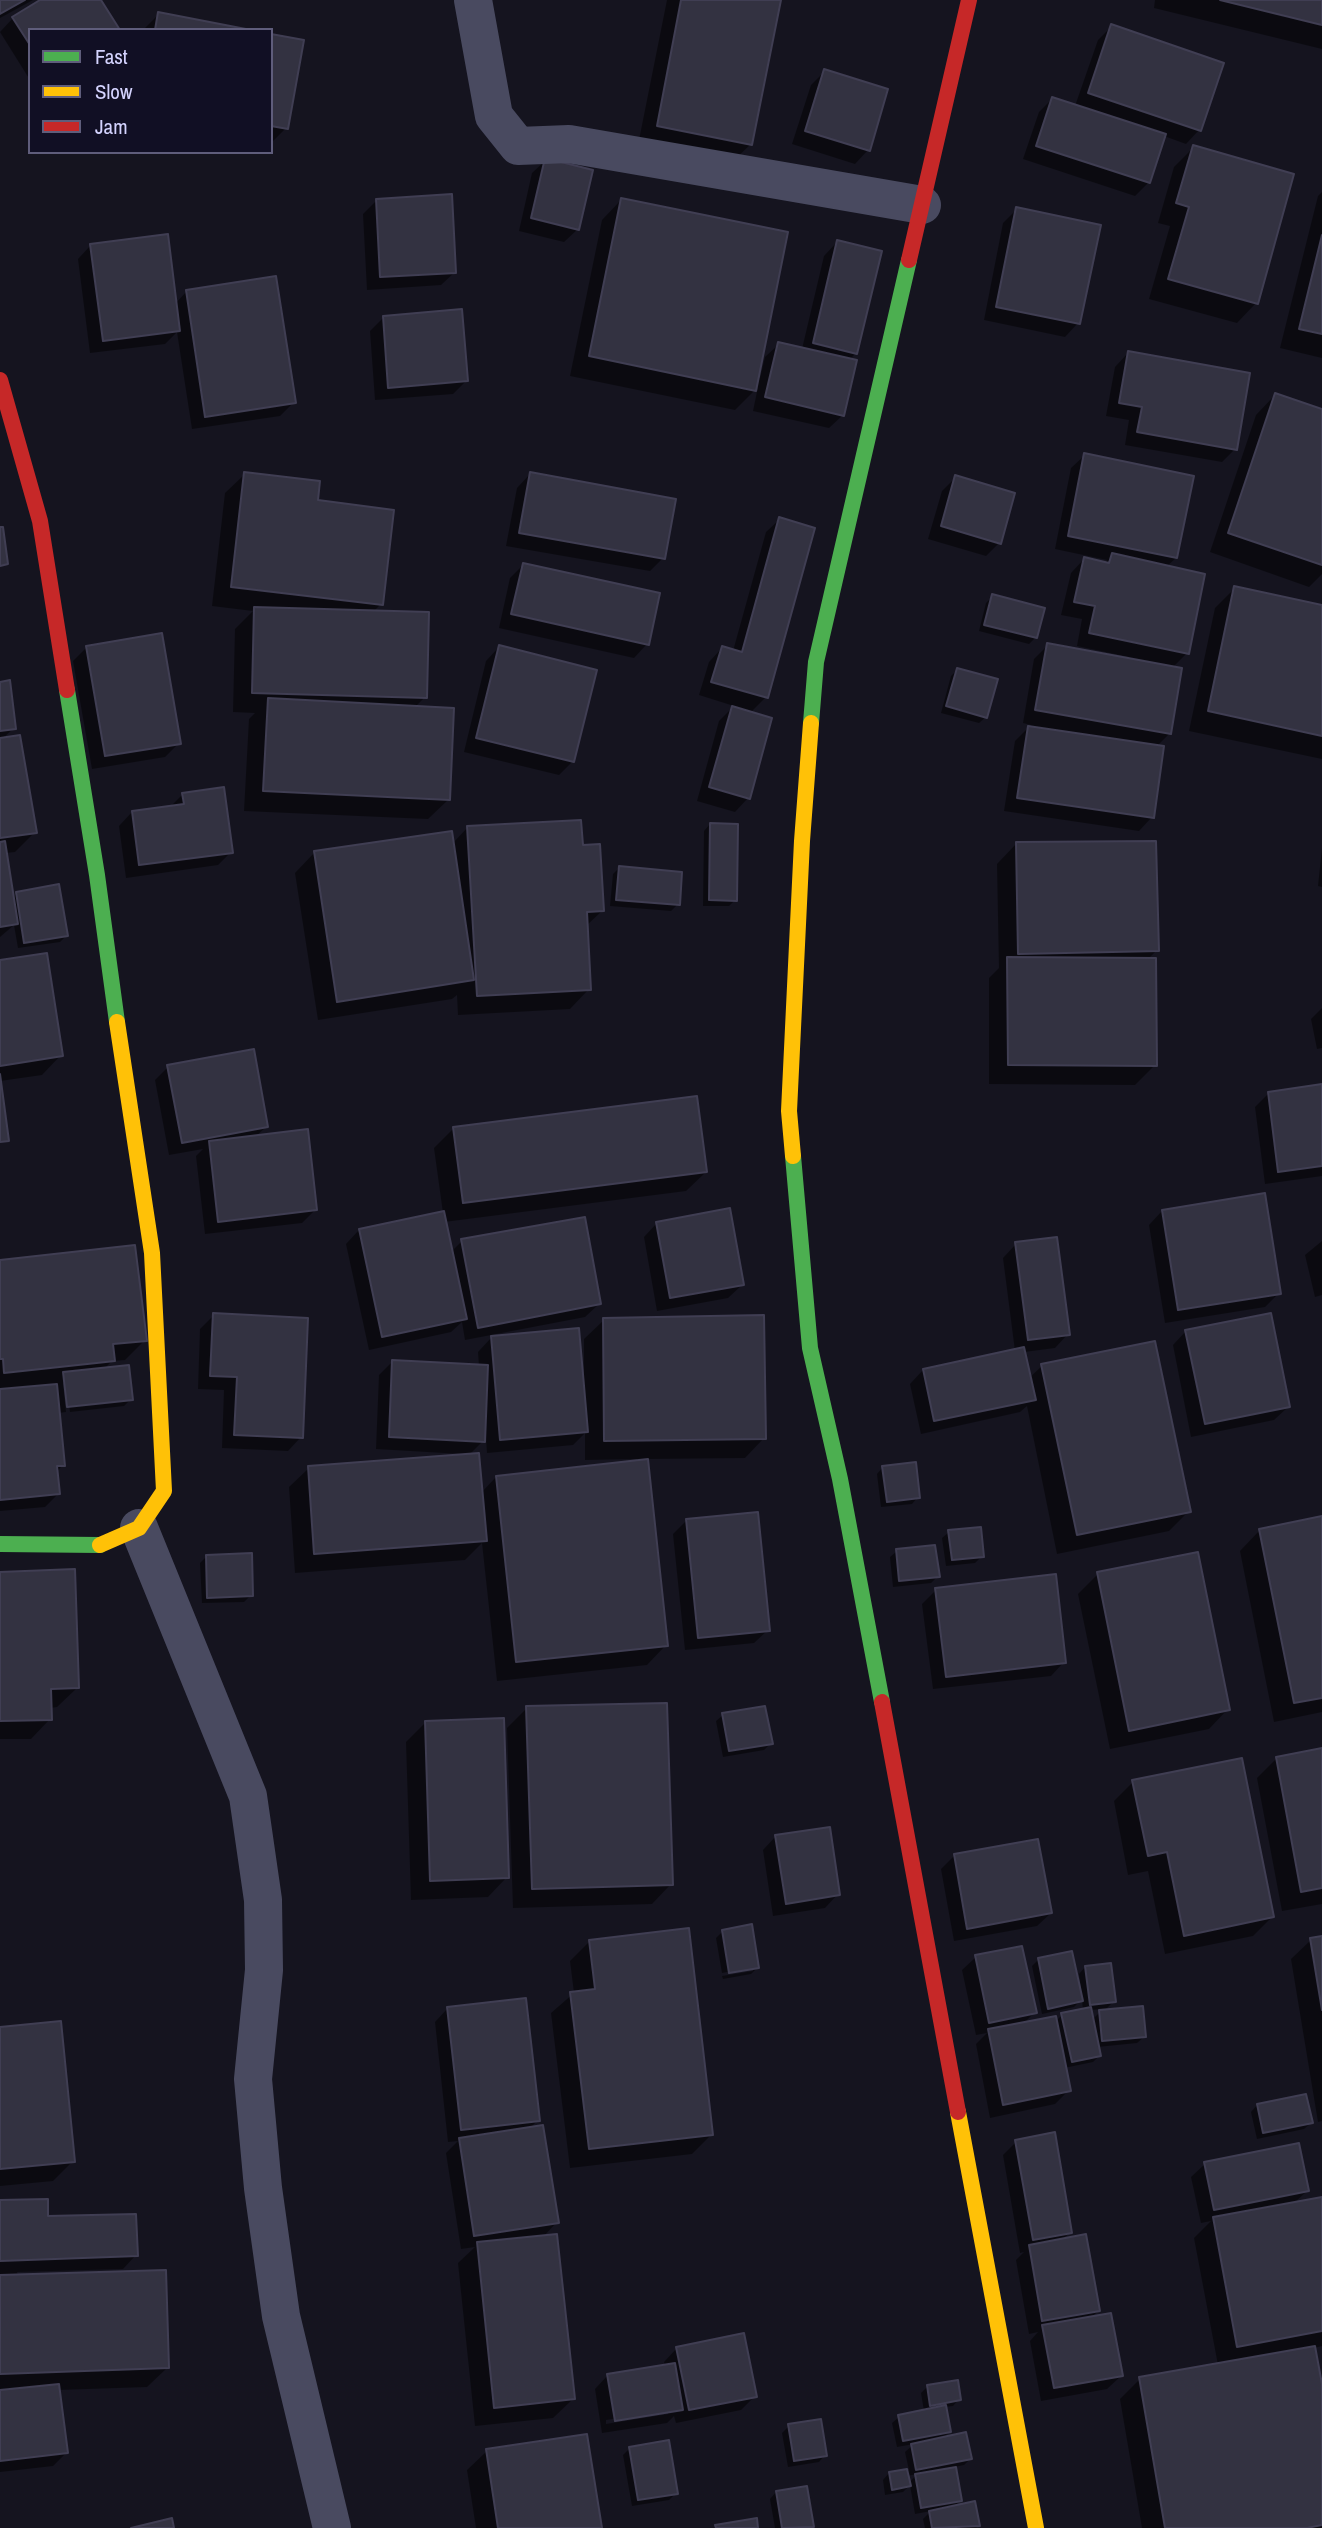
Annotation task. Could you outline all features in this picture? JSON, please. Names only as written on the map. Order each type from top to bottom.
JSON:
[{"type":"street","points":[[472,0],[494,116],[518,146],[569,144],[922,205]]},
{"type":"street","points":[[970,0],[816,662],[801,855],[789,1111],[810,1348],[843,1493],[1036,2528]]},
{"type":"street","points":[[0,380],[40,521],[97,875],[125,1084],[152,1253],[164,1491],[139,1528],[100,1545],[0,1544]]},
{"type":"street","points":[[139,1528],[248,1796],[263,1900],[264,1970],[253,2079],[263,2188],[281,2316],[332,2528]]},
{"type":"building","points":[[0,0],[25,0],[0,14]]},
{"type":"building","points":[[40,0],[101,0],[119,28],[28,28],[28,42],[12,17]]},
{"type":"building","points":[[681,0],[781,0],[752,145],[657,126]]},
{"type":"building","points":[[1220,0],[1322,0],[1322,25]]},
{"type":"building","points":[[158,12],[241,28],[155,28]]},
{"type":"building","points":[[1111,24],[1224,63],[1201,131],[1088,93]]},
{"type":"building","points":[[273,34],[304,40],[288,129],[273,126]]},
{"type":"building","points":[[824,69],[888,89],[870,151],[805,131]]},
{"type":"building","points":[[1052,97],[1166,134],[1150,183],[1036,146]]},
{"type":"building","points":[[1193,145],[1294,174],[1258,304],[1168,279],[1189,207],[1176,203]]},
{"type":"building","points":[[545,158],[593,170],[579,230],[531,218]]},
{"type":"building","points":[[452,194],[456,273],[380,277],[376,199]]},
{"type":"building","points":[[621,198],[788,232],[756,391],[589,356]]},
{"type":"building","points":[[1016,207],[1101,225],[1080,324],[996,307]]},
{"type":"building","points":[[168,234],[180,331],[103,341],[90,244]]},
{"type":"building","points":[[1322,235],[1322,334],[1299,329]]},
{"type":"building","points":[[837,240],[882,251],[857,354],[813,343]]},
{"type":"building","points":[[276,276],[296,403],[205,417],[186,290]]},
{"type":"building","points":[[462,309],[468,381],[388,388],[383,316]]},
{"type":"building","points":[[778,342],[857,360],[844,416],[765,397]]},
{"type":"building","points":[[1128,351],[1250,373],[1237,450],[1137,432],[1142,407],[1119,403]]},
{"type":"building","points":[[1275,393],[1322,409],[1322,565],[1228,533]]},
{"type":"building","points":[[1084,453],[1194,476],[1177,558],[1068,536]]},
{"type":"building","points":[[244,472],[320,481],[318,500],[394,510],[383,605],[231,587]]},
{"type":"building","points":[[530,472],[676,499],[665,559],[519,533]]},
{"type":"building","points":[[955,475],[1015,493],[1001,544],[941,526]]},
{"type":"building","points":[[779,517],[815,528],[768,698],[711,682],[722,646],[742,652]]},
{"type":"building","points":[[0,527],[3,527],[8,564],[0,566]]},
{"type":"building","points":[[1112,553],[1205,574],[1189,654],[1089,633],[1095,606],[1074,602],[1084,557],[1109,563]]},
{"type":"building","points":[[523,563],[660,593],[649,645],[511,614]]},
{"type":"building","points":[[1234,586],[1322,605],[1322,736],[1208,711]]},
{"type":"building","points":[[992,594],[1045,608],[1037,638],[984,625]]},
{"type":"building","points":[[254,607],[429,612],[427,698],[252,693]]},
{"type":"building","points":[[162,633],[181,744],[105,756],[86,646]]},
{"type":"building","points":[[1047,643],[1182,668],[1171,734],[1035,710]]},
{"type":"building","points":[[499,645],[597,670],[574,762],[476,738]]},
{"type":"building","points":[[957,668],[998,679],[987,718],[946,706]]},
{"type":"building","points":[[10,680],[16,729],[0,731],[0,682]]},
{"type":"building","points":[[268,698],[454,708],[450,800],[263,791]]},
{"type":"building","points":[[732,706],[772,718],[750,799],[709,787]]},
{"type":"building","points":[[1028,726],[1164,746],[1154,818],[1017,798]]},
{"type":"building","points":[[20,735],[37,833],[0,838],[0,738]]},
{"type":"building","points":[[224,787],[233,853],[139,865],[132,811],[184,804],[182,793]]},
{"type":"building","points":[[581,820],[583,845],[600,844],[604,911],[587,912],[591,990],[477,996],[467,826]]},
{"type":"building","points":[[710,823],[738,824],[737,901],[709,900]]},
{"type":"building","points":[[452,831],[474,980],[337,1002],[314,851]]},
{"type":"building","points":[[5,841],[18,924],[0,927],[0,842]]},
{"type":"building","points":[[1156,841],[1159,951],[1018,954],[1016,842]]},
{"type":"building","points":[[619,866],[682,872],[680,905],[616,900]]},
{"type":"building","points":[[59,884],[68,936],[24,943],[16,892]]},
{"type":"building","points":[[47,953],[63,1056],[0,1066],[0,960]]},
{"type":"building","points":[[1007,957],[1156,958],[1157,1066],[1008,1065]]},
{"type":"building","points":[[254,1049],[268,1127],[182,1143],[167,1065]]},
{"type":"building","points":[[0,1074],[9,1141],[0,1142]]},
{"type":"building","points":[[1322,1084],[1322,1166],[1278,1172],[1268,1092]]},
{"type":"building","points":[[697,1096],[707,1172],[463,1203],[453,1127]]},
{"type":"building","points":[[308,1129],[317,1210],[218,1222],[209,1141]]},
{"type":"building","points":[[1265,1193],[1281,1294],[1178,1310],[1162,1210]]},
{"type":"building","points":[[730,1208],[744,1285],[670,1298],[656,1222]]},
{"type":"building","points":[[444,1211],[467,1319],[382,1337],[359,1229]]},
{"type":"building","points":[[585,1217],[601,1304],[478,1328],[461,1239]]},
{"type":"building","points":[[1057,1237],[1070,1335],[1028,1340],[1015,1242]]},
{"type":"building","points":[[135,1245],[147,1341],[113,1344],[115,1361],[4,1373],[3,1359],[0,1359],[0,1260]]},
{"type":"building","points":[[213,1313],[308,1318],[303,1438],[234,1435],[237,1377],[210,1376]]},
{"type":"building","points":[[1271,1313],[1290,1407],[1205,1424],[1185,1330]]},
{"type":"building","points":[[764,1315],[766,1439],[604,1441],[603,1318]]},
{"type":"building","points":[[579,1328],[588,1432],[500,1440],[491,1336]]},
{"type":"building","points":[[1155,1341],[1191,1512],[1077,1535],[1041,1364]]},
{"type":"building","points":[[1024,1347],[1036,1400],[934,1421],[923,1369]]},
{"type":"building","points":[[392,1360],[488,1365],[485,1442],[389,1437]]},
{"type":"building","points":[[129,1365],[133,1400],[67,1407],[63,1372]]},
{"type":"building","points":[[57,1384],[65,1466],[57,1466],[60,1494],[0,1500],[0,1389]]},
{"type":"building","points":[[479,1453],[487,1541],[314,1554],[308,1466]]},
{"type":"building","points":[[648,1459],[668,1646],[516,1662],[496,1476]]},
{"type":"building","points":[[916,1462],[920,1498],[887,1502],[882,1466]]},
{"type":"building","points":[[758,1512],[770,1631],[698,1638],[686,1519]]},
{"type":"building","points":[[1322,1516],[1322,1698],[1294,1703],[1259,1529]]},
{"type":"building","points":[[981,1527],[984,1557],[952,1560],[948,1530]]},
{"type":"building","points":[[935,1545],[940,1577],[899,1581],[896,1549]]},
{"type":"building","points":[[1198,1552],[1230,1710],[1129,1731],[1097,1572]]},
{"type":"building","points":[[252,1553],[253,1596],[207,1598],[206,1555]]},
{"type":"building","points":[[75,1569],[79,1688],[51,1689],[52,1720],[0,1721],[0,1572]]},
{"type":"building","points":[[1056,1574],[1066,1663],[946,1677],[935,1588]]},
{"type":"building","points":[[667,1703],[673,1885],[532,1889],[526,1706]]},
{"type":"building","points":[[765,1706],[773,1744],[729,1751],[722,1713]]},
{"type":"building","points":[[504,1718],[509,1878],[430,1881],[425,1721]]},
{"type":"building","points":[[1322,1748],[1322,1888],[1301,1892],[1276,1757]]},
{"type":"building","points":[[1242,1758],[1274,1917],[1184,1936],[1167,1852],[1148,1856],[1132,1780]]},
{"type":"building","points":[[830,1827],[840,1895],[786,1904],[775,1835]]},
{"type":"building","points":[[1038,1839],[1052,1913],[967,1929],[954,1854]]},
{"type":"building","points":[[752,1924],[759,1968],[729,1973],[722,1930]]},
{"type":"building","points":[[689,1928],[713,2135],[589,2149],[570,1992],[595,1989],[589,1940]]},
{"type":"building","points":[[1322,1936],[1322,2010],[1310,1938]]},
{"type":"building","points":[[1022,1946],[1037,2013],[989,2023],[975,1955]]},
{"type":"building","points":[[1072,1951],[1083,2001],[1048,2009],[1038,1958]]},
{"type":"building","points":[[1111,1963],[1116,2002],[1090,2005],[1085,1966]]},
{"type":"building","points":[[526,1998],[540,2121],[461,2130],[447,2007]]},
{"type":"building","points":[[1143,2006],[1146,2037],[1102,2041],[1099,2010]]},
{"type":"building","points":[[1091,2007],[1101,2056],[1072,2062],[1061,2013]]},
{"type":"building","points":[[1056,2016],[1071,2091],[1003,2105],[988,2029]]},
{"type":"building","points":[[61,2021],[75,2162],[0,2169],[0,2027]]},
{"type":"building","points":[[1306,2094],[1313,2123],[1263,2133],[1257,2104]]},
{"type":"building","points":[[543,2125],[559,2223],[474,2236],[459,2138]]},
{"type":"building","points":[[1055,2132],[1072,2233],[1033,2240],[1015,2140]]},
{"type":"building","points":[[1299,2143],[1309,2191],[1214,2210],[1204,2162]]},
{"type":"building","points":[[1322,2197],[1322,2331],[1237,2347],[1213,2217]]},
{"type":"building","points":[[48,2199],[48,2216],[136,2214],[138,2256],[0,2261],[0,2200]]},
{"type":"building","points":[[557,2234],[575,2399],[494,2408],[477,2242]]},
{"type":"building","points":[[1086,2234],[1100,2311],[1042,2321],[1029,2245]]},
{"type":"building","points":[[166,2270],[169,2368],[0,2374],[0,2275]]},
{"type":"building","points":[[1111,2313],[1123,2376],[1054,2388],[1042,2325]]},
{"type":"building","points":[[744,2333],[757,2397],[689,2410],[676,2347]]},
{"type":"building","points":[[1315,2346],[1322,2384],[1322,2525],[1307,2528],[1165,2528],[1139,2377]]},
{"type":"building","points":[[675,2363],[683,2410],[615,2421],[607,2374]]},
{"type":"building","points":[[958,2380],[961,2400],[930,2406],[927,2385]]},
{"type":"building","points":[[59,2384],[68,2453],[0,2461],[0,2390]]},
{"type":"building","points":[[946,2405],[951,2432],[903,2441],[898,2415]]},
{"type":"building","points":[[821,2419],[827,2456],[794,2461],[788,2424]]},
{"type":"building","points":[[966,2432],[972,2459],[916,2470],[911,2444]]},
{"type":"building","points":[[587,2434],[602,2528],[498,2528],[486,2449]]},
{"type":"building","points":[[669,2440],[678,2494],[638,2500],[629,2447]]},
{"type":"building","points":[[956,2467],[962,2501],[921,2508],[915,2474]]},
{"type":"building","points":[[907,2469],[911,2486],[892,2490],[889,2472]]},
{"type":"building","points":[[807,2486],[814,2527],[782,2528],[776,2491]]},
{"type":"building","points":[[975,2501],[980,2526],[932,2528],[929,2511]]},
{"type":"building","points":[[172,2518],[174,2528],[131,2528]]},
{"type":"building","points":[[757,2518],[758,2528],[716,2528],[715,2525]]},
{"type":"traffic: fast","points":[[811,723],[816,662],[909,260]]},
{"type":"traffic: fast","points":[[67,690],[97,875],[117,1022]]},
{"type":"traffic: fast","points":[[793,1156],[810,1348],[840,1479],[882,1702]]},
{"type":"traffic: fast","points":[[0,1544],[100,1545]]},
{"type":"traffic: slow","points":[[793,1156],[789,1111],[802,841],[811,723]]},
{"type":"traffic: slow","points":[[100,1545],[139,1528],[164,1491],[152,1253],[117,1022]]},
{"type":"traffic: slow","points":[[958,2112],[1036,2528]]},
{"type":"traffic: jam","points":[[909,260],[969,0]]},
{"type":"traffic: jam","points":[[0,380],[40,521],[67,690]]},
{"type":"traffic: jam","points":[[882,1702],[958,2112]]}]
